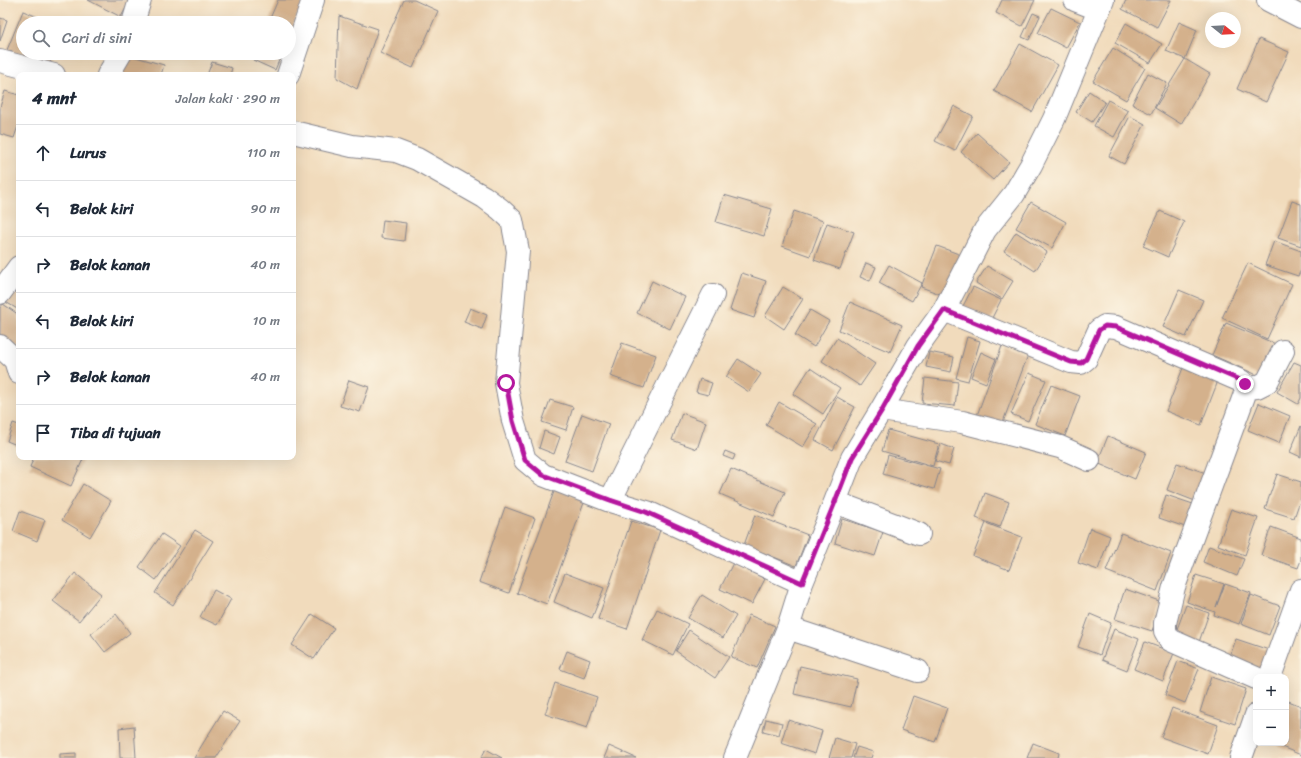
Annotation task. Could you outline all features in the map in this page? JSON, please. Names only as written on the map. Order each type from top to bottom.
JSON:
[{"type":"street","points":[[135,16],[140,0]]},
{"type":"street","points":[[296,51],[313,0]]},
{"type":"street","points":[[735,758],[788,628],[802,583],[852,458],[882,410],[918,346],[944,310],[985,230],[1014,194],[1054,119],[1100,5],[1075,0]]},
{"type":"street","points":[[1268,0],[1301,17]]},
{"type":"street","points":[[110,72],[116,60]]},
{"type":"street","points":[[289,72],[293,60]]},
{"type":"street","points":[[0,61],[42,72]]},
{"type":"street","points":[[296,133],[352,146],[396,151],[417,159],[484,197],[512,220],[518,251],[506,383],[513,421],[525,460],[543,475],[646,512],[802,583]]},
{"type":"street","points":[[0,293],[16,271]]},
{"type":"street","points":[[610,500],[713,295]]},
{"type":"street","points":[[944,310],[1076,363],[1081,363],[1086,359],[1099,330],[1105,326],[1116,327],[1242,381],[1247,388]]},
{"type":"street","points":[[0,346],[14,360],[16,365]]},
{"type":"street","points":[[1247,388],[1258,387],[1267,382],[1283,351]]},
{"type":"street","points":[[1247,388],[1174,586],[1164,623],[1165,631],[1170,640],[1253,677]]},
{"type":"street","points":[[882,410],[962,422],[1060,447],[1089,460]]},
{"type":"street","points":[[835,502],[919,534]]},
{"type":"street","points":[[1271,674],[1300,594]]},
{"type":"street","points":[[788,628],[918,671]]},
{"type":"street","points":[[1241,758],[1253,724]]},
{"type":"building","points":[[88,0],[130,0],[122,16]]},
{"type":"building","points":[[278,0],[304,0],[296,19],[296,16],[271,16]]},
{"type":"building","points":[[404,0],[414,0],[438,11],[413,68],[380,53]]},
{"type":"building","points":[[1002,0],[1035,0],[1022,26],[996,13]]},
{"type":"building","points":[[1126,0],[1171,0],[1157,27],[1122,9]]},
{"type":"building","points":[[1051,8],[1080,22],[1066,48],[1038,33]]},
{"type":"building","points":[[23,11],[36,16],[21,16]]},
{"type":"building","points":[[1033,13],[1040,16],[1029,40],[1022,37]]},
{"type":"building","points":[[339,16],[378,29],[357,89],[337,78]]},
{"type":"building","points":[[0,18],[7,20],[0,41]]},
{"type":"building","points":[[1179,22],[1197,30],[1185,59],[1166,51]]},
{"type":"building","points":[[1126,23],[1162,44],[1150,63],[1115,43]]},
{"type":"building","points":[[16,28],[16,54],[7,50]]},
{"type":"building","points":[[1259,39],[1289,52],[1266,102],[1237,89]]},
{"type":"building","points":[[1020,44],[1058,65],[1032,112],[994,91]]},
{"type":"building","points":[[1113,48],[1145,68],[1126,100],[1093,81]]},
{"type":"building","points":[[1185,59],[1210,74],[1181,124],[1155,108]]},
{"type":"building","points":[[31,60],[51,60],[48,67]]},
{"type":"building","points":[[123,60],[146,60],[164,65],[162,72],[120,72]]},
{"type":"building","points":[[253,60],[279,60],[275,70]]},
{"type":"building","points":[[212,62],[232,68],[231,72],[208,72]]},
{"type":"building","points":[[1148,73],[1167,83],[1151,114],[1132,104]]},
{"type":"building","points":[[5,91],[16,94],[16,132],[14,138],[0,134],[0,107]]},
{"type":"building","points":[[1089,91],[1105,102],[1092,122],[1076,112]]},
{"type":"building","points":[[1108,100],[1128,111],[1114,137],[1094,126]]},
{"type":"building","points":[[954,106],[973,116],[955,151],[935,141]]},
{"type":"building","points":[[1130,116],[1145,124],[1124,164],[1109,156]]},
{"type":"building","points":[[977,133],[1009,162],[993,180],[961,152]]},
{"type":"building","points":[[724,195],[772,209],[764,236],[716,222]]},
{"type":"building","points":[[1292,201],[1301,204],[1301,246],[1278,238]]},
{"type":"building","points":[[1031,202],[1066,222],[1052,248],[1016,228]]},
{"type":"building","points":[[794,211],[823,221],[810,256],[782,246]]},
{"type":"building","points":[[1160,211],[1184,222],[1168,257],[1143,246]]},
{"type":"building","points":[[383,220],[406,223],[404,241],[381,238]]},
{"type":"building","points":[[827,223],[854,232],[840,269],[814,260]]},
{"type":"building","points":[[1016,232],[1047,252],[1035,271],[1004,251]]},
{"type":"building","points":[[1274,241],[1301,251],[1301,270],[1298,276],[1265,265]]},
{"type":"building","points":[[937,246],[964,256],[948,297],[921,287]]},
{"type":"building","points":[[866,263],[876,267],[870,281],[860,277]]},
{"type":"building","points":[[1248,263],[1292,284],[1267,339],[1222,318]]},
{"type":"building","points":[[889,265],[922,283],[912,301],[879,283]]},
{"type":"building","points":[[987,266],[1013,281],[1002,299],[976,283]]},
{"type":"building","points":[[742,273],[766,281],[754,318],[730,310]]},
{"type":"building","points":[[652,281],[685,297],[670,329],[637,313]]},
{"type":"building","points":[[16,282],[16,308],[4,301]]},
{"type":"building","points":[[783,287],[803,299],[784,329],[765,316]]},
{"type":"building","points":[[973,287],[1001,300],[991,320],[963,306]]},
{"type":"building","points":[[1179,290],[1203,300],[1186,337],[1163,327]]},
{"type":"building","points":[[850,302],[902,325],[890,352],[839,330]]},
{"type":"building","points":[[3,304],[16,313],[16,346],[0,335],[0,308]]},
{"type":"building","points":[[470,308],[487,315],[482,329],[464,322]]},
{"type":"building","points":[[810,310],[829,321],[814,347],[795,335]]},
{"type":"building","points":[[1226,323],[1278,345],[1264,378],[1212,355]]},
{"type":"building","points":[[967,337],[980,341],[968,381],[956,378]]},
{"type":"building","points":[[837,338],[875,364],[860,386],[822,361]]},
{"type":"building","points":[[622,343],[656,355],[644,388],[610,376]]},
{"type":"building","points":[[1002,346],[1028,355],[1000,430],[975,421]]},
{"type":"building","points":[[929,352],[954,357],[951,372],[926,367]]},
{"type":"building","points":[[981,352],[996,359],[986,383],[971,377]]},
{"type":"building","points":[[738,359],[761,374],[749,392],[726,377]]},
{"type":"building","points":[[1294,362],[1301,365],[1301,398],[1298,404],[1277,392]]},
{"type":"building","points":[[810,368],[840,388],[823,414],[793,394]]},
{"type":"building","points":[[1183,368],[1218,381],[1201,425],[1166,411]]},
{"type":"building","points":[[1029,373],[1046,380],[1028,421],[1011,414]]},
{"type":"building","points":[[925,378],[958,382],[955,406],[922,403]]},
{"type":"building","points":[[700,379],[712,383],[708,395],[696,392]]},
{"type":"building","points":[[349,380],[369,387],[360,412],[340,406]]},
{"type":"building","points":[[1051,385],[1080,396],[1065,436],[1035,424]]},
{"type":"building","points":[[837,397],[855,407],[833,450],[815,440]]},
{"type":"building","points":[[550,400],[573,407],[566,430],[542,422]]},
{"type":"building","points":[[779,402],[817,424],[803,447],[766,425]]},
{"type":"building","points":[[1259,403],[1290,416],[1279,443],[1248,430]]},
{"type":"building","points":[[682,413],[706,422],[697,449],[672,440]]},
{"type":"building","points":[[582,414],[609,424],[592,471],[565,461]]},
{"type":"building","points":[[13,423],[16,424],[16,445],[7,441]]},
{"type":"building","points":[[1301,426],[1301,457],[1290,452]]},
{"type":"building","points":[[888,430],[939,444],[933,466],[882,451]]},
{"type":"building","points":[[544,431],[560,437],[554,454],[539,448]]},
{"type":"building","points":[[1108,436],[1146,452],[1135,479],[1097,463]]},
{"type":"building","points":[[941,444],[954,449],[949,465],[935,461]]},
{"type":"building","points":[[725,451],[735,455],[733,460],[723,456]]},
{"type":"building","points":[[888,455],[940,469],[934,489],[883,474]]},
{"type":"building","points":[[33,460],[83,460],[71,486],[30,467]]},
{"type":"building","points":[[1177,463],[1206,473],[1195,501],[1167,490]]},
{"type":"building","points":[[731,469],[785,492],[774,517],[720,494]]},
{"type":"building","points":[[1277,474],[1301,482],[1301,498],[1294,518],[1265,509]]},
{"type":"building","points":[[83,484],[111,501],[90,537],[62,520]]},
{"type":"building","points":[[555,489],[585,500],[547,604],[517,593]]},
{"type":"building","points":[[985,493],[1009,502],[1000,527],[976,518]]},
{"type":"building","points":[[1166,495],[1196,505],[1188,528],[1159,518]]},
{"type":"building","points":[[505,507],[535,518],[509,593],[479,582]]},
{"type":"building","points":[[1231,509],[1258,518],[1245,555],[1218,545]]},
{"type":"building","points":[[20,511],[45,520],[37,541],[13,531]]},
{"type":"building","points":[[755,515],[808,535],[796,566],[744,545]]},
{"type":"building","points":[[842,519],[883,532],[875,556],[835,543]]},
{"type":"building","points":[[631,521],[660,530],[627,629],[598,619]]},
{"type":"building","points":[[986,523],[1022,537],[1009,570],[973,556]]},
{"type":"building","points":[[1271,527],[1301,538],[1301,560],[1298,568],[1261,555]]},
{"type":"building","points":[[1090,528],[1110,536],[1098,570],[1078,563]]},
{"type":"building","points":[[195,530],[213,541],[173,605],[155,593]]},
{"type":"building","points":[[1121,533],[1171,553],[1157,591],[1106,571]]},
{"type":"building","points":[[162,534],[180,546],[156,580],[139,567]]},
{"type":"building","points":[[1209,546],[1244,559],[1237,576],[1203,562]]},
{"type":"building","points":[[733,563],[765,579],[752,604],[720,589]]},
{"type":"building","points":[[75,573],[101,594],[79,621],[53,601]]},
{"type":"building","points":[[565,573],[604,588],[592,618],[554,602]]},
{"type":"building","points":[[1196,575],[1224,584],[1216,607],[1225,584],[1251,593],[1239,624],[1214,615],[1215,612],[1187,602]]},
{"type":"building","points":[[1125,589],[1162,602],[1152,631],[1115,619]]},
{"type":"building","points":[[214,590],[231,599],[217,625],[200,617]]},
{"type":"building","points":[[702,595],[736,616],[723,638],[688,618]]},
{"type":"building","points":[[1251,595],[1280,606],[1269,635],[1241,624]]},
{"type":"building","points":[[1186,605],[1209,613],[1197,648],[1173,640]]},
{"type":"building","points":[[657,609],[688,624],[673,655],[642,640]]},
{"type":"building","points":[[116,614],[130,633],[105,652],[91,634]]},
{"type":"building","points":[[312,614],[334,628],[314,659],[292,645]]},
{"type":"building","points":[[1090,614],[1111,623],[1100,655],[1078,647]]},
{"type":"building","points":[[749,615],[775,626],[757,668],[731,657]]},
{"type":"building","points":[[1114,629],[1139,639],[1127,670],[1102,660]]},
{"type":"building","points":[[689,630],[729,657],[715,678],[676,651]]},
{"type":"building","points":[[1236,639],[1272,651],[1265,671],[1229,659]]},
{"type":"building","points":[[1145,642],[1174,653],[1163,681],[1134,669]]},
{"type":"building","points":[[567,651],[590,660],[584,678],[560,669]]},
{"type":"building","points":[[1178,661],[1199,669],[1185,703],[1165,695]]},
{"type":"building","points":[[800,666],[857,679],[851,707],[794,694]]},
{"type":"building","points":[[1211,677],[1246,689],[1235,724],[1200,712]]},
{"type":"building","points":[[555,683],[597,697],[587,728],[545,714]]},
{"type":"building","points":[[913,696],[947,708],[935,742],[901,730]]},
{"type":"building","points":[[1289,701],[1301,706],[1301,755],[1279,746],[1289,746]]},
{"type":"building","points":[[1172,708],[1218,725],[1208,754],[1161,737]]},
{"type":"building","points":[[223,711],[240,721],[216,758],[194,758]]},
{"type":"building","points":[[766,719],[782,723],[779,735],[763,731]]},
{"type":"building","points":[[788,720],[822,731],[815,754],[781,743]]},
{"type":"building","points":[[134,726],[136,758],[120,758],[119,728]]},
{"type":"building","points":[[835,738],[855,744],[851,758],[829,758]]},
{"type":"building","points":[[1033,743],[1059,753],[1058,758],[1027,758]]},
{"type":"building","points":[[609,746],[636,758],[604,758]]},
{"type":"building","points":[[857,747],[873,752],[871,758],[853,758]]},
{"type":"building","points":[[486,749],[502,758],[481,758]]},
{"type":"building","points":[[76,753],[76,758],[60,758],[60,754]]},
{"type":"route","points":[[506,383],[513,421],[525,460],[543,475],[646,512],[802,583],[852,458],[882,410],[918,346],[944,310],[1071,362],[1081,363],[1086,359],[1099,330],[1105,326],[1116,327],[1242,381],[1245,384]]}]
